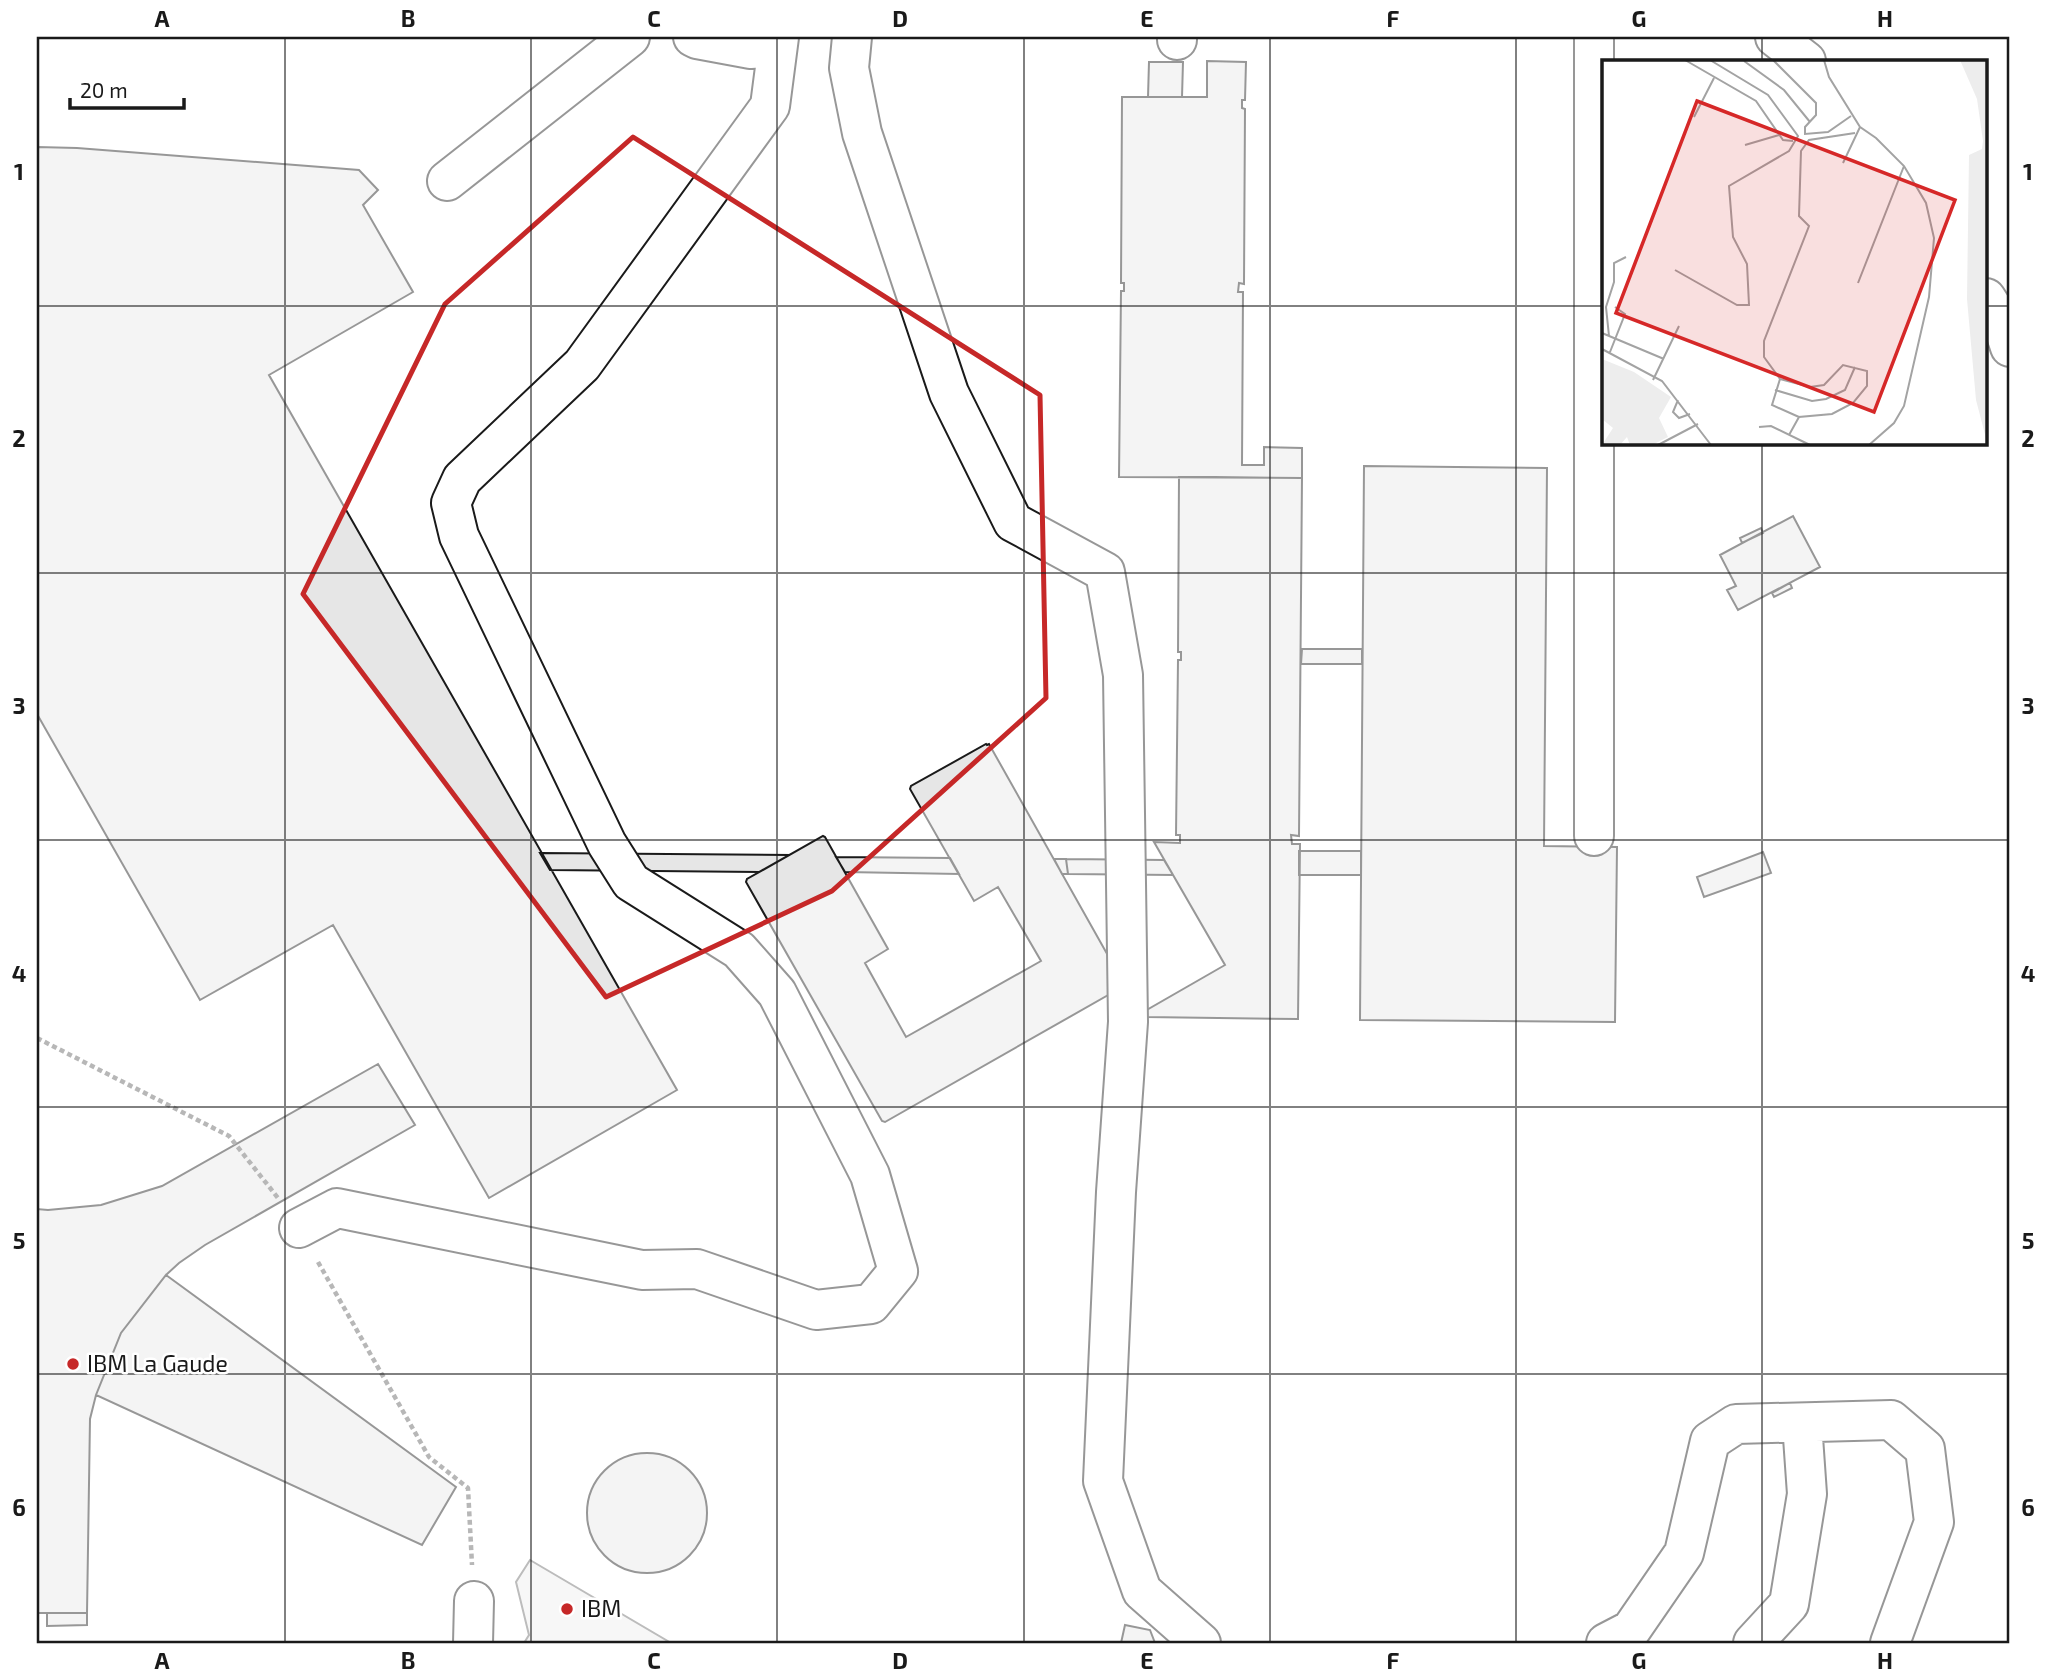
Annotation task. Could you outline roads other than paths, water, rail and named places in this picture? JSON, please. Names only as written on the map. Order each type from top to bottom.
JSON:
[{"type":"lane","points":[[447,181],[630,37]]},
{"type":"lane","points":[[693,37],[751,49],[761,37]]},
{"type":"lane","points":[[299,1228],[337,1208],[642,1270],[697,1269],[816,1310],[871,1304],[898,1272],[870,1175],[777,993],[739,950],[631,882],[607,844],[459,537],[451,503],[462,479],[582,365],[770,106],[779,37]]},
{"type":"lane","points":[[852,37],[849,68],[862,133],[949,393],[1013,522],[1105,572],[1123,675],[1128,1022],[1116,1192],[1103,1481],[1142,1591],[1201,1643]]},
{"type":"lane","points":[[1594,37],[1594,836]]},
{"type":"lane","points":[[1775,37],[1805,60]]},
{"type":"lane","points":[[1988,301],[2002,323],[2010,347]]},
{"type":"lane","points":[[1606,1643],[1631,1630],[1684,1553],[1710,1441],[1735,1424],[1891,1420],[1925,1449],[1934,1522],[1890,1643]]},
{"type":"lane","points":[[1753,1643],[1788,1604],[1807,1494],[1802,1423]]},
{"type":"lane","points":[[473,1643],[474,1601]]},
{"type":"place","name":"IBM La Gaude","points":[[73,1364]]},
{"type":"place","name":"IBM","points":[[567,1609]]}]
